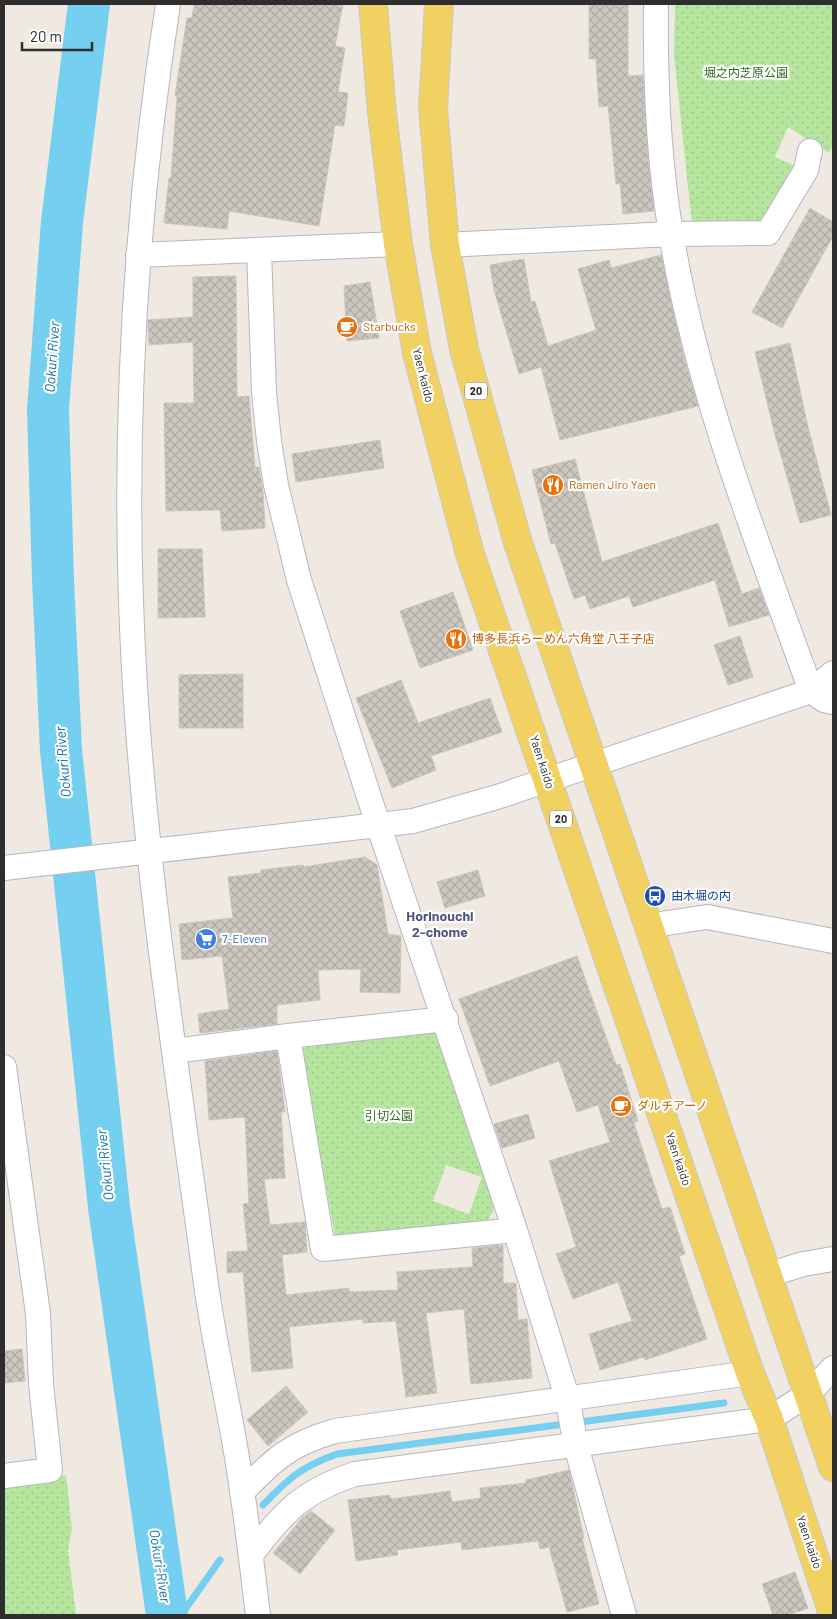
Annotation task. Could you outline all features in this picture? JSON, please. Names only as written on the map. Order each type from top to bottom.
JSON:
[{"type":"main road","name":"Yaen kaido","points":[[373,4],[382,113],[398,244],[417,353],[470,554],[547,780],[571,843],[750,1373],[769,1419],[833,1614]]},
{"type":"main road","name":"20","points":[[439,4],[433,110],[446,245],[464,349],[518,543],[833,1467]]},
{"type":"street","points":[[168,4],[150,127],[132,345],[130,532],[139,853],[175,1051],[204,1274],[242,1492],[258,1615]]},
{"type":"street","points":[[656,4],[660,148],[671,234],[694,343],[711,406],[811,691],[824,700],[833,702]]},
{"type":"street","points":[[446,245],[671,234],[768,233],[806,170],[810,150]]},
{"type":"street","points":[[138,255],[398,244]]},
{"type":"street","points":[[259,250],[264,392],[276,485],[310,616],[516,1230],[567,1397],[576,1446],[624,1615]]},
{"type":"street","points":[[10,868],[379,826],[449,812],[811,691],[833,673]]},
{"type":"street","points":[[647,926],[707,917],[833,941]]},
{"type":"street","points":[[175,1051],[446,1018]]},
{"type":"street","points":[[288,1036],[323,1249],[516,1230]]},
{"type":"street","points":[[4,1066],[38,1314],[41,1384],[50,1470],[4,1476]]},
{"type":"street","points":[[768,1275],[804,1264],[833,1259]]},
{"type":"street","points":[[251,1555],[274,1524],[292,1507],[312,1492],[336,1480],[355,1474],[769,1419],[808,1394],[833,1368]]},
{"type":"street","points":[[242,1492],[270,1463],[291,1447],[314,1437],[335,1431],[567,1397],[750,1373]]},
{"type":"green space","name":"堀之内芝原公園","points":[[675,4],[833,4],[833,146],[829,153],[788,127],[775,157],[796,166],[762,222],[692,224],[674,55]]},
{"type":"green space","name":"引切公園","points":[[440,1030],[494,1209],[485,1225],[335,1236],[301,1048]],"holes":[[[446,1165],[482,1177],[469,1214],[433,1201]]]},
{"type":"green space","points":[[66,1475],[72,1529],[68,1550],[76,1615],[4,1615],[4,1483]]},
{"type":"building","points":[[194,4],[343,4],[335,46],[345,48],[338,92],[348,93],[344,126],[335,125],[319,226],[229,211],[227,229],[164,223],[169,178],[171,178],[177,96],[175,96],[187,18],[192,18]]},
{"type":"building","points":[[589,5],[628,5],[628,76],[643,75],[647,149],[654,211],[623,214],[620,183],[616,184],[608,106],[599,107],[596,59],[589,59]]},
{"type":"building","points":[[810,208],[833,222],[833,236],[782,328],[752,312]]},
{"type":"building","points":[[661,255],[683,354],[698,406],[560,440],[541,367],[519,374],[494,290],[490,265],[524,259],[531,302],[535,301],[548,346],[596,330],[578,269],[609,260],[611,268]]},
{"type":"building","points":[[236,276],[237,397],[249,396],[255,467],[259,467],[263,492],[265,528],[222,531],[220,510],[166,511],[164,403],[194,403],[193,342],[149,345],[148,320],[193,317],[193,277]]},
{"type":"building","points":[[370,282],[379,338],[347,341],[344,286]]},
{"type":"building","points":[[790,343],[807,423],[831,515],[800,523],[774,431],[755,352]]},
{"type":"building","points":[[380,440],[384,468],[296,482],[292,454]]},
{"type":"building","points":[[575,459],[602,562],[718,523],[742,594],[759,588],[769,615],[729,627],[715,580],[633,607],[629,596],[590,609],[585,595],[574,599],[555,543],[551,544],[532,470]]},
{"type":"building","points":[[158,549],[202,549],[205,617],[158,618]]},
{"type":"building","points":[[453,592],[473,650],[420,668],[400,611]]},
{"type":"building","points":[[740,636],[753,677],[728,685],[714,645]]},
{"type":"building","points":[[243,674],[243,728],[179,728],[179,675]]},
{"type":"building","points":[[401,680],[418,723],[490,698],[502,732],[431,756],[436,770],[392,788],[356,698]]},
{"type":"building","points":[[365,857],[377,865],[388,934],[401,936],[400,993],[360,992],[361,969],[318,970],[320,1000],[277,1005],[277,1024],[200,1033],[198,1014],[229,1009],[222,956],[182,960],[179,924],[233,918],[228,877],[261,873],[261,870],[303,865],[304,867]]},
{"type":"building","points":[[478,870],[485,896],[445,908],[437,882]]},
{"type":"building","points":[[577,956],[616,1065],[620,1064],[638,1121],[634,1123],[662,1209],[670,1207],[685,1254],[679,1256],[707,1339],[645,1360],[644,1357],[600,1370],[589,1334],[632,1321],[618,1282],[573,1299],[556,1254],[576,1247],[549,1161],[610,1142],[598,1105],[577,1112],[559,1061],[490,1086],[459,999]]},
{"type":"building","points":[[277,1051],[285,1112],[281,1112],[285,1178],[264,1179],[270,1225],[305,1222],[307,1252],[282,1255],[286,1295],[349,1288],[349,1292],[398,1290],[397,1272],[473,1267],[472,1248],[503,1245],[503,1283],[516,1283],[518,1320],[527,1319],[532,1378],[471,1384],[464,1309],[426,1313],[437,1393],[406,1397],[396,1321],[363,1323],[363,1319],[289,1327],[293,1368],[252,1372],[243,1272],[227,1273],[227,1252],[248,1251],[243,1204],[249,1203],[245,1117],[209,1120],[205,1061]]},
{"type":"building","points":[[528,1114],[535,1138],[502,1148],[494,1124]]},
{"type":"building","points":[[22,1349],[25,1381],[4,1383],[4,1351]]},
{"type":"building","points":[[286,1386],[308,1412],[268,1446],[247,1420]]},
{"type":"building","points":[[569,1470],[584,1538],[582,1538],[599,1604],[567,1612],[549,1547],[540,1549],[538,1541],[462,1550],[461,1542],[397,1550],[398,1555],[356,1561],[348,1500],[390,1495],[391,1499],[450,1491],[452,1502],[481,1498],[480,1488],[526,1483],[526,1480]]},
{"type":"building","points":[[311,1511],[335,1530],[300,1574],[273,1553],[302,1518]]},
{"type":"building","points":[[795,1572],[808,1608],[789,1615],[773,1615],[762,1584]]},
{"type":"waterway","name":"Ookuri River","points":[[89,4],[62,222],[48,409],[53,580],[61,750],[109,1207],[167,1615]]},
{"type":"waterway","points":[[263,1505],[296,1474],[337,1454],[724,1403]]},
{"type":"waterway","points":[[181,1615],[220,1560]]},
{"type":"place","name":"Starbucks","points":[[347,327]]},
{"type":"place","name":"Ramen Jiro Yaen","points":[[553,485]]},
{"type":"place","name":"博多長浜らーめん六角堂 八王子店","points":[[456,639]]},
{"type":"place","name":"由木堀の内","points":[[655,896]]},
{"type":"place","name":"7-Eleven","points":[[206,939]]},
{"type":"place","name":"ダルチアーノ","points":[[621,1106]]},
{"type":"district","name":"Horinouchi 2-chome","points":[[440,924]]},
{"type":"water label","name":"Ookuri-River","points":[[160,1566]]}]
